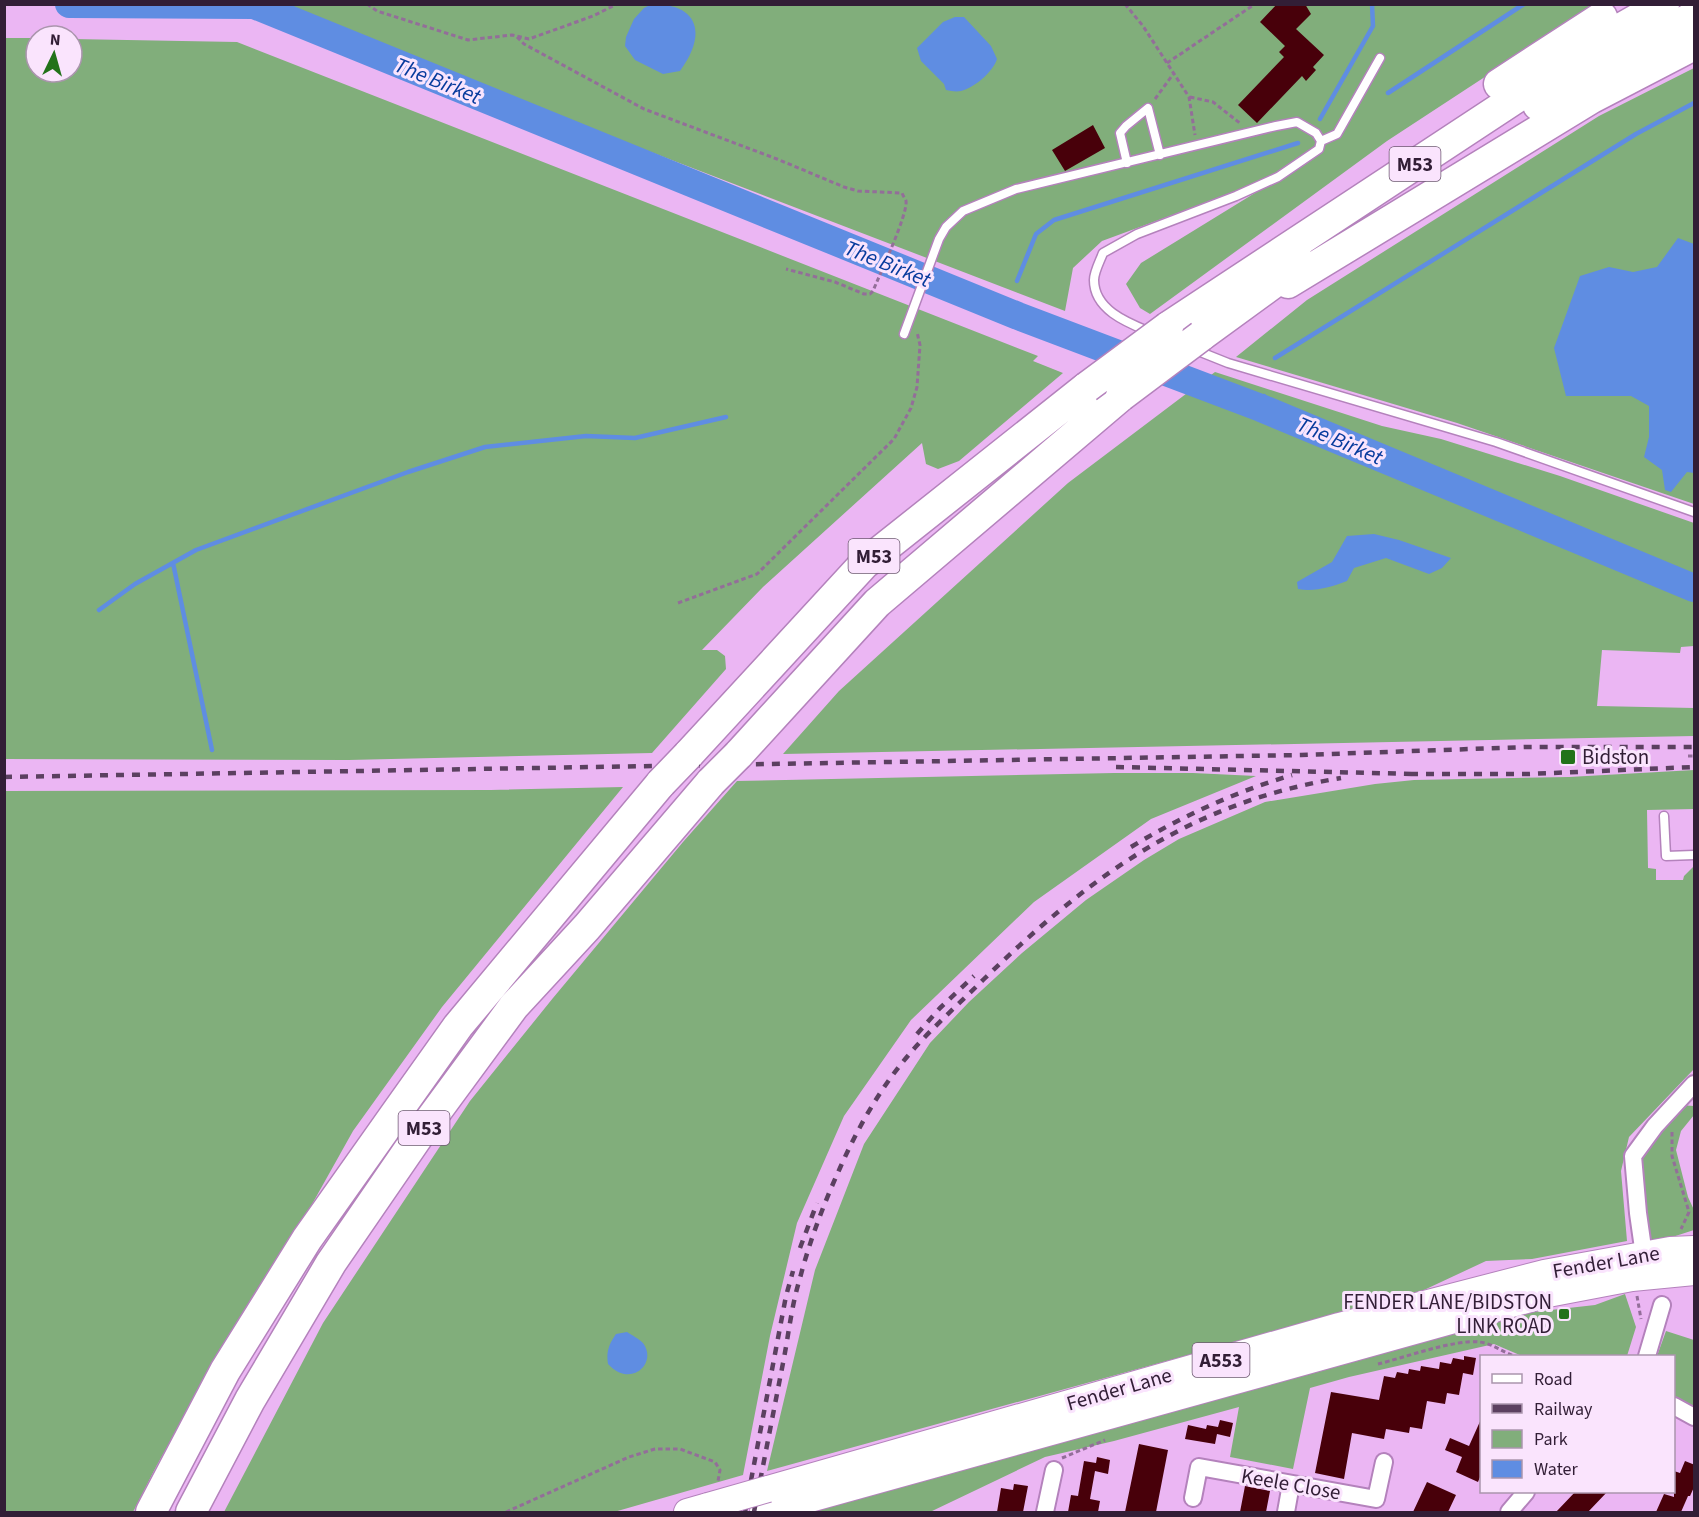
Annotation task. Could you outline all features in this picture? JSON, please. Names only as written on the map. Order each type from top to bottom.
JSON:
[{"type":"highway","points":[[1177,335],[1405,147],[1621,4]]},
{"type":"highway","name":"M53","points":[[191,1512],[250,1400],[331,1263],[419,1135],[514,1006],[587,927],[711,782],[877,603],[1121,396],[1177,335],[1615,33],[1664,4]]},
{"type":"highway","name":"M53","points":[[151,1512],[225,1371],[307,1239],[458,1026],[662,783],[864,564],[1087,387],[1274,281],[1534,107],[1695,16]]},
{"type":"highway","points":[[1177,335],[1592,98],[1695,45]]},
{"type":"main road","name":"Fender Lane","points":[[765,1505],[1339,1326],[1544,1273],[1644,1255],[1688,1240]]},
{"type":"main road","name":"Fender Lane","points":[[697,1509],[765,1505],[1548,1294],[1632,1278],[1695,1272]]},
{"type":"street","points":[[1644,1255],[1633,1156],[1655,1126],[1695,1084]]},
{"type":"street","points":[[1647,1355],[1662,1305]]},
{"type":"street","points":[[1675,1407],[1695,1417]]},
{"type":"street","name":"Keele Close","points":[[1193,1498],[1199,1467],[1376,1499],[1384,1462]]},
{"type":"street","points":[[1045,1512],[1054,1470]]},
{"type":"street","points":[[1286,1512],[1291,1484]]},
{"type":"street","points":[[1509,1512],[1524,1493]]},
{"type":"lane","points":[[1321,141],[1337,134],[1380,58]]},
{"type":"lane","points":[[1126,163],[1120,133],[1148,108],[1160,155]]},
{"type":"lane","points":[[904,334],[939,239],[946,227],[963,211],[1016,189],[1297,122],[1316,133],[1321,141],[1319,149],[1278,177],[1236,196],[1137,234],[1103,253],[1094,279],[1098,297],[1122,320],[1177,335],[1228,363],[1503,444],[1695,512]]},
{"type":"lane","points":[[1664,816],[1666,856],[1695,855]]},
{"type":"path","points":[[367,4],[377,11],[468,40],[512,35],[529,39],[593,16],[617,4]]},
{"type":"path","points":[[1125,4],[1143,26],[1189,97],[1197,147]]},
{"type":"path","points":[[1167,63],[1255,4]]},
{"type":"path","points":[[517,37],[524,44],[644,109],[844,187],[902,193],[906,200],[905,209],[870,294],[786,269]]},
{"type":"path","points":[[1148,108],[1174,73]]},
{"type":"path","points":[[1189,97],[1213,102],[1252,132]]},
{"type":"path","points":[[678,603],[757,574],[894,439],[910,408],[917,387],[920,345],[910,318]]},
{"type":"path","points":[[1688,756],[1695,756]]},
{"type":"path","points":[[1671,1110],[1672,1156],[1689,1212],[1688,1240]]},
{"type":"path","points":[[1377,1364],[1457,1343],[1483,1342],[1512,1355]]},
{"type":"path","points":[[1054,1470],[1064,1456],[1114,1436]]},
{"type":"path","points":[[506,1512],[629,1457],[655,1449],[680,1449],[715,1462],[720,1470]]},
{"type":"green space","points":[[268,5],[1595,5],[1387,141],[1150,314],[1140,308],[1126,284],[1141,263],[1289,172],[1102,241],[1073,268],[1065,311]]},
{"type":"green space","points":[[5,38],[24,38],[24,84],[84,84],[84,39],[237,42],[1038,356],[1033,361],[1063,373],[959,461],[938,469],[926,464],[922,443],[763,587],[702,650],[717,650],[725,656],[726,669],[652,753],[348,760],[5,759]]},
{"type":"green space","points":[[1694,68],[1694,504],[1457,423],[1236,357],[1307,300],[1599,116]]},
{"type":"green space","points":[[1215,372],[1382,426],[1441,439],[1560,476],[1694,523],[1694,646],[1681,647],[1680,653],[1602,650],[1597,706],[1694,708],[1694,736],[783,754],[839,691],[1068,483]]},
{"type":"green space","points":[[1694,770],[1694,809],[1647,810],[1648,868],[1656,869],[1656,880],[1683,880],[1694,866],[1694,1069],[1629,1137],[1621,1171],[1627,1241],[1532,1259],[1486,1261],[1424,1290],[767,1471],[815,1270],[864,1144],[930,1043],[969,1002],[1022,953],[1086,900],[1179,839],[1265,802],[1414,780],[1569,777]]},
{"type":"green space","points":[[1114,773],[1256,776],[1151,819],[1034,902],[911,1020],[844,1116],[797,1223],[770,1336],[743,1475],[614,1512],[224,1512],[323,1323],[470,1101],[683,842],[737,781]]},
{"type":"green space","points":[[623,787],[442,1007],[353,1131],[311,1206],[237,1324],[133,1512],[5,1512],[4,791],[491,790]]},
{"type":"green space","points":[[1679,1105],[1694,1106],[1694,1115],[1681,1131],[1676,1150],[1688,1197],[1694,1210],[1694,1230],[1657,1242],[1649,1238],[1638,1169],[1649,1139]]},
{"type":"green space","points":[[1625,1294],[1636,1327],[1627,1355],[1520,1355],[1494,1344],[1310,1388],[1293,1469],[1230,1457],[1239,1407],[1045,1457],[930,1512],[804,1512],[1523,1313],[1595,1305]]},
{"type":"green space","points":[[1666,1331],[1694,1340],[1694,1409],[1675,1399],[1675,1355],[1657,1355]]},
{"type":"water","points":[[652,4],[668,5],[681,10],[694,24],[693,46],[680,71],[663,74],[635,60],[625,46],[626,37],[634,19],[644,8]]},
{"type":"water","points":[[955,17],[964,17],[991,46],[997,59],[992,69],[982,79],[972,87],[961,91],[946,90],[944,84],[921,61],[917,48],[943,22]]},
{"type":"water","points":[[1678,238],[1694,244],[1694,473],[1687,472],[1671,492],[1665,490],[1662,470],[1644,457],[1649,437],[1649,406],[1631,396],[1566,396],[1554,348],[1580,276],[1609,267],[1633,272],[1657,267]]},
{"type":"water","points":[[1374,534],[1451,558],[1442,568],[1429,574],[1386,558],[1354,568],[1347,581],[1317,589],[1298,589],[1297,582],[1332,562],[1347,536]]},
{"type":"water","points":[[627,1332],[643,1343],[647,1351],[645,1365],[633,1374],[617,1371],[608,1364],[608,1352],[616,1334]]},
{"type":"building","points":[[1277,4],[1305,4],[1311,14],[1296,29],[1324,55],[1313,67],[1316,70],[1306,81],[1302,76],[1257,123],[1238,105],[1284,57],[1279,52],[1285,46],[1260,22]]},
{"type":"building","points":[[1093,125],[1105,148],[1065,171],[1052,150]]},
{"type":"building","points":[[1464,1356],[1476,1358],[1473,1375],[1463,1373],[1459,1395],[1447,1393],[1445,1404],[1427,1401],[1422,1429],[1410,1427],[1409,1433],[1386,1429],[1384,1439],[1352,1433],[1344,1479],[1315,1473],[1331,1392],[1379,1400],[1384,1376],[1395,1378],[1397,1372],[1408,1374],[1409,1369],[1420,1371],[1421,1366],[1439,1369],[1440,1362],[1451,1364],[1453,1358],[1464,1360]]},
{"type":"building","points":[[1220,1420],[1233,1423],[1230,1437],[1217,1434],[1215,1444],[1185,1439],[1188,1425],[1206,1429],[1207,1425],[1218,1427]]},
{"type":"building","points":[[1480,1421],[1480,1477],[1478,1482],[1456,1472],[1462,1457],[1445,1450],[1450,1438],[1469,1446]]},
{"type":"building","points":[[1139,1444],[1168,1450],[1156,1512],[1125,1512]]},
{"type":"building","points":[[1097,1457],[1110,1460],[1108,1474],[1095,1471],[1090,1499],[1100,1501],[1098,1512],[1068,1512],[1071,1495],[1078,1496],[1084,1461],[1096,1463]]},
{"type":"building","points":[[1685,1461],[1695,1465],[1695,1485],[1681,1512],[1656,1512],[1664,1494],[1674,1497],[1675,1471],[1680,1473]]},
{"type":"building","points":[[1427,1482],[1456,1495],[1448,1512],[1413,1512]]},
{"type":"building","points":[[1014,1484],[1028,1486],[1023,1512],[997,1512],[1001,1488],[1013,1490]]},
{"type":"building","points":[[1245,1486],[1270,1491],[1266,1512],[1240,1512]]},
{"type":"building","points":[[1574,1493],[1606,1493],[1588,1512],[1556,1512]]},
{"type":"waterway","name":"The Birket","points":[[69,4],[254,5],[1018,316],[1261,408],[1694,588]]},
{"type":"waterway","points":[[1320,119],[1373,26],[1372,4]]},
{"type":"waterway","points":[[1388,93],[1524,4]]},
{"type":"waterway","points":[[1275,358],[1636,134],[1694,103]]},
{"type":"waterway","points":[[1017,281],[1036,234],[1054,220],[1298,143]]},
{"type":"waterway","points":[[1018,305],[1018,316]]},
{"type":"waterway","points":[[1261,408],[1264,396]]},
{"type":"waterway","points":[[99,610],[135,584],[196,550],[408,472],[485,447],[586,436],[635,438],[726,417]]},
{"type":"waterway","points":[[173,563],[212,750]]},
{"type":"railway","points":[[4,777],[1301,755],[1527,747],[1694,747]]},
{"type":"railway","points":[[1116,767],[1416,774]]},
{"type":"railway","points":[[1410,774],[1528,774],[1694,767]]},
{"type":"railway","points":[[1131,847],[1209,806],[1292,775]]},
{"type":"railway","points":[[754,1512],[797,1288],[808,1250],[828,1195],[847,1153],[881,1092],[901,1064],[984,979],[1063,908],[1104,876],[1146,849],[1190,825],[1237,805],[1287,789],[1341,778]]},
{"type":"railway","points":[[917,1034],[940,1008],[974,976]]},
{"type":"railway","points":[[800,1248],[817,1203]]},
{"type":"railway","points":[[745,1512],[786,1296],[793,1271]]},
{"type":"place","name":"Bidston","points":[[1568,757]]},
{"type":"place","name":"FENDER LANE/BIDSTON LINK ROAD","points":[[1564,1314]]}]
